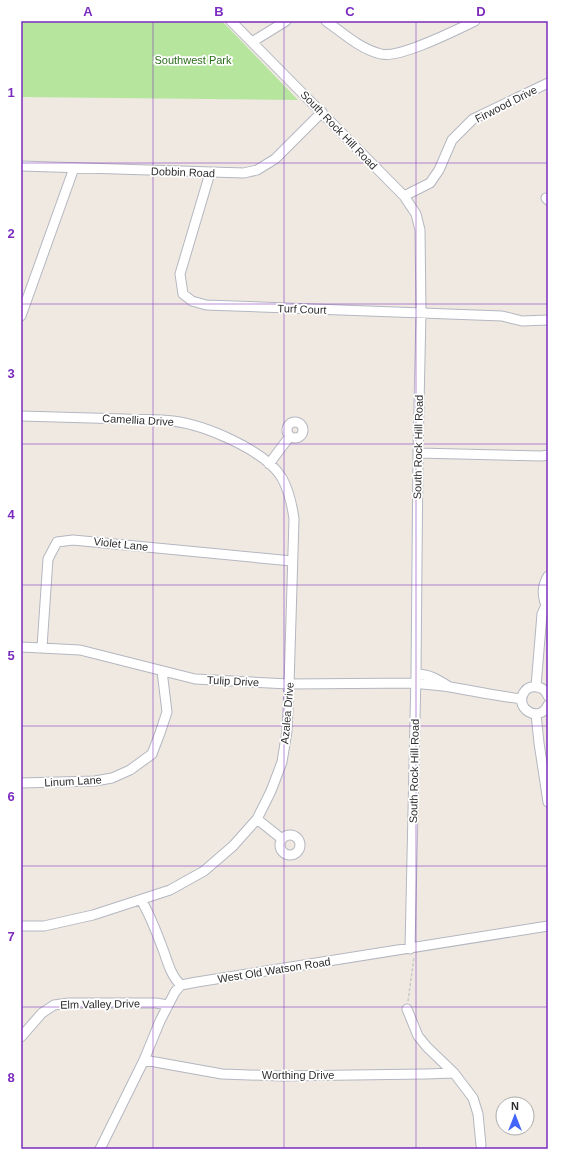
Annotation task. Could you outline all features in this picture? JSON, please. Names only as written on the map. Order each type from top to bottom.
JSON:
[{"type":"street","name":"South Rock Hill Road","points":[[231,21],[404,196],[416,214],[420,230],[421,313],[412,948]]},
{"type":"street","points":[[252,42],[286,21]]},
{"type":"street","points":[[326,21],[366,49],[382,55],[398,54],[456,31],[474,21]]},
{"type":"street","name":"Firwood Drive","points":[[404,196],[430,183],[439,170],[452,140],[473,119],[548,83]]},
{"type":"street","name":"Dobbin Road","points":[[21,166],[241,173],[257,170],[275,159],[322,112]]},
{"type":"street","points":[[21,316],[24,300],[74,168]]},
{"type":"street","name":"Turf Court","points":[[210,173],[180,274],[183,294],[192,301],[206,305],[502,316],[522,321],[548,320]]},
{"type":"street","name":"Camellia Drive","points":[[21,416],[173,421],[204,428],[249,449],[269,464]]},
{"type":"street","points":[[269,464],[290,436]]},
{"type":"street","points":[[418,453],[548,455]]},
{"type":"street","name":"Azalea Drive","points":[[21,926],[44,926],[86,917],[170,890],[204,871],[234,846],[257,819],[282,762],[287,731],[290,684],[294,519],[292,504],[281,478],[269,464]]},
{"type":"street","name":"Violet Lane","points":[[42,647],[48,558],[57,542],[73,540],[292,561]]},
{"type":"street","points":[[536,686],[542,614],[547,603],[542,590],[544,582],[548,576]]},
{"type":"street","name":"Tulip Drive","points":[[21,647],[80,650],[195,679],[290,684],[416,678],[429,686],[449,687],[522,699]]},
{"type":"street","name":"Linum Lane","points":[[21,783],[94,781],[112,778],[130,770],[152,754],[167,712],[162,670]]},
{"type":"street","points":[[548,696],[544,690],[536,686],[525,691],[522,699],[524,708],[531,713],[536,714],[544,710],[548,704]]},
{"type":"street","points":[[536,714],[548,802]]},
{"type":"street","points":[[257,819],[282,839]]},
{"type":"street","points":[[100,1149],[144,1060],[160,1021],[175,992],[181,985],[177,982],[171,972],[148,911],[141,900]]},
{"type":"street","name":"West Old Watson Road","points":[[181,985],[548,926]]},
{"type":"street","name":"Elm Valley Drive","points":[[21,1037],[42,1013],[54,1005],[69,1003],[156,1003],[168,1005]]},
{"type":"street","points":[[407,1009],[418,1036],[427,1048],[454,1073],[473,1098],[478,1114],[481,1145]]},
{"type":"street","name":"Worthing Drive","points":[[144,1060],[222,1074],[280,1076],[454,1073]]},
{"type":"path","points":[[407,1009],[412,948]]},
{"type":"green space","name":"Southwest Park","points":[[21,21],[222,21],[298,100],[21,97]]}]
